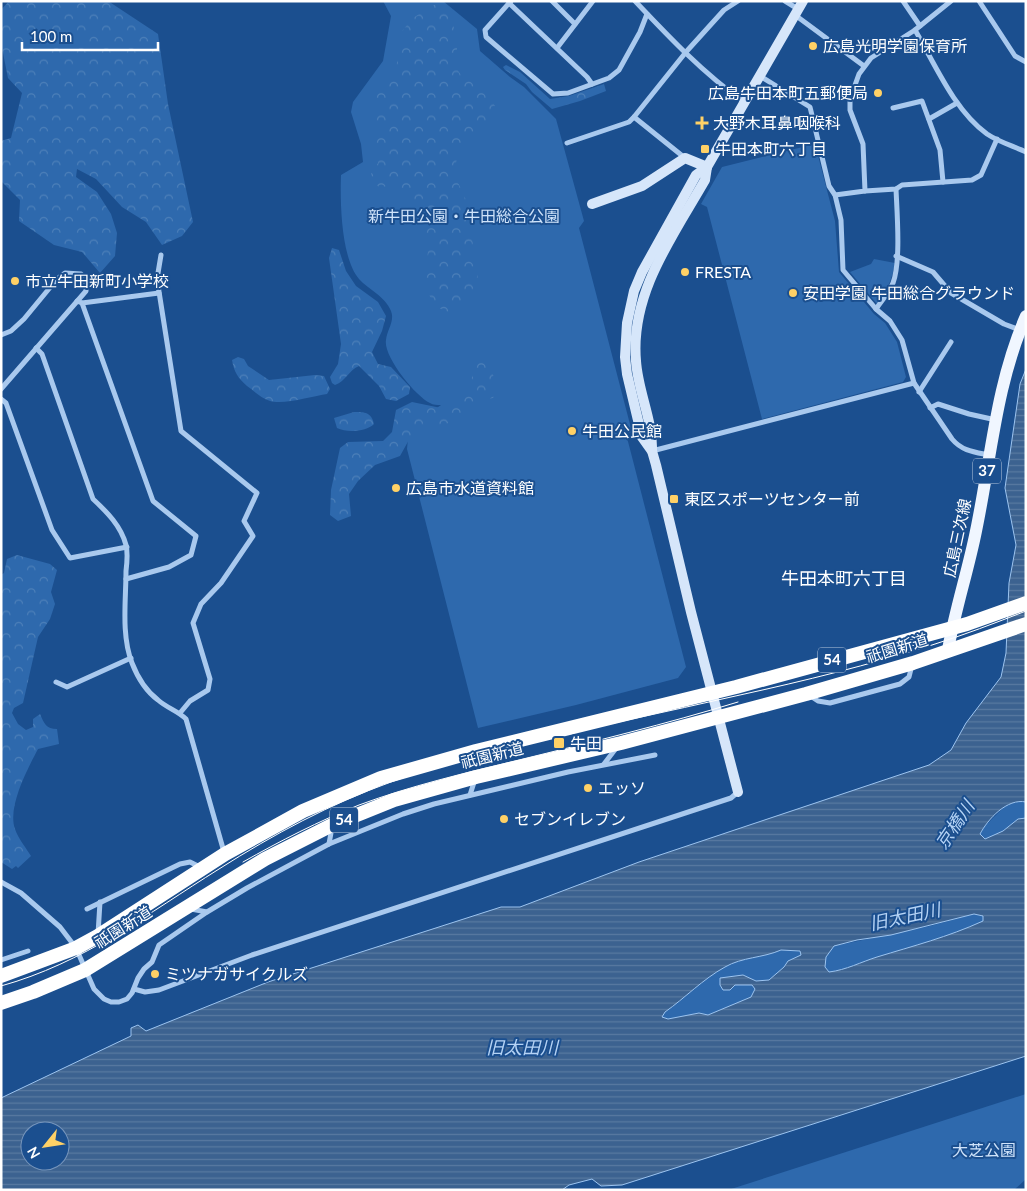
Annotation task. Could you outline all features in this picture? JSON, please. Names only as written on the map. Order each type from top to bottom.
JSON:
[{"type":"highway","name":"祇園新道","points":[[1,976],[76,948],[98,936],[225,854],[303,811],[382,778],[476,751],[713,693],[970,623],[1026,603]]},
{"type":"highway","name":"祇園新道","points":[[1,1002],[32,992],[85,970],[265,859],[332,824],[394,800],[476,776],[621,742],[806,694],[967,645],[1026,624]]},
{"type":"main road","name":"広島三次線","points":[[948,650],[976,532],[1005,378],[1026,316]]},
{"type":"street","points":[[552,1],[575,24]]},
{"type":"street","points":[[557,48],[593,1]]},
{"type":"street","points":[[636,1],[647,14],[726,90],[744,102]]},
{"type":"street","points":[[567,144],[629,122],[686,52],[724,10],[738,1]]},
{"type":"street","points":[[785,1],[798,9],[864,66]]},
{"type":"street","points":[[903,1],[957,103],[970,119],[996,139],[1026,152]]},
{"type":"street","points":[[979,1],[1016,56],[1026,62]]},
{"type":"street","points":[[592,84],[510,2],[485,30],[486,37],[553,94],[568,93],[609,78],[619,70],[640,32],[647,14]]},
{"type":"street","points":[[865,191],[862,144],[850,110],[850,99],[859,74],[871,58],[917,28],[948,2]]},
{"type":"street","points":[[134,988],[145,992],[159,990],[252,955],[731,798],[738,792],[652,451],[652,434],[636,363],[636,336],[638,315],[650,279],[705,180],[707,167],[798,9]]},
{"type":"street","points":[[760,76],[810,107],[829,186],[835,196],[840,220],[844,270],[876,309],[890,321],[902,340],[914,383],[958,446],[965,451],[990,456]]},
{"type":"street","points":[[894,108],[922,100],[940,150],[942,182]]},
{"type":"street","points":[[929,119],[957,103]]},
{"type":"street","points":[[634,117],[685,158],[707,167]]},
{"type":"street","points":[[835,196],[865,191],[896,190],[902,185],[972,180],[981,175],[996,139]]},
{"type":"street","points":[[592,204],[642,186],[685,158]]},
{"type":"street","points":[[876,309],[894,282],[896,190]]},
{"type":"street","points":[[161,255],[157,279],[181,431],[258,493],[244,521],[253,536],[221,583],[201,604],[193,623],[210,679],[208,690],[190,701],[180,713]]},
{"type":"street","points":[[896,256],[933,272],[951,293],[1004,324],[1020,330]]},
{"type":"street","points":[[1,336],[11,332],[57,279],[66,273],[81,274],[86,281],[86,291],[80,302],[36,348],[1,389]]},
{"type":"street","points":[[80,302],[159,293]]},
{"type":"street","points":[[80,302],[153,501],[196,536],[191,555],[169,567],[126,579]]},
{"type":"street","points":[[919,392],[951,342]]},
{"type":"street","points":[[36,348],[42,354],[93,499],[111,515],[127,547],[126,641],[130,658],[145,686],[157,700],[180,713],[186,719],[225,854]]},
{"type":"street","points":[[652,451],[914,383]]},
{"type":"street","points":[[1,399],[6,402],[52,530],[70,558],[127,547]]},
{"type":"street","points":[[930,408],[938,404],[996,420]]},
{"type":"street","points":[[56,682],[67,687],[130,658]]},
{"type":"street","points":[[604,764],[621,742]]},
{"type":"street","points":[[1,882],[21,892],[60,927],[76,948],[85,970],[99,994],[111,1002],[119,1002],[127,999],[144,969],[152,962],[159,945],[207,912],[285,866],[329,844],[403,814],[470,795],[604,764],[655,756]]},
{"type":"street","points":[[470,795],[476,776]]},
{"type":"street","points":[[329,844],[332,824]]},
{"type":"street","points":[[86,909],[180,864],[190,862],[202,868]]},
{"type":"street","points":[[98,936],[100,902]]},
{"type":"street","points":[[187,908],[207,912]]},
{"type":"street","points":[[1,960],[28,952]]},
{"type":"green space","points":[[9,1],[108,1],[158,34],[168,104],[193,222],[182,236],[162,245],[146,222],[122,207],[96,179],[77,169],[76,177],[97,192],[111,214],[117,233],[115,256],[100,273],[82,252],[54,245],[19,221],[20,200],[1,181],[1,141],[11,138],[22,93],[8,78],[1,43],[1,10]]},
{"type":"green space","name":"新牛田公園・牛田総合公園","points":[[383,1],[443,1],[477,29],[480,51],[524,87],[556,119],[584,221],[579,228],[632,432],[626,434],[686,667],[678,678],[478,728],[407,449],[409,428],[441,405],[432,404],[424,399],[401,375],[395,365],[386,347],[392,318],[391,311],[385,301],[363,283],[353,270],[348,258],[343,229],[341,175],[363,162],[361,144],[351,112],[353,102],[383,61],[391,16]]},
{"type":"green space","points":[[433,5],[442,5],[451,19],[457,37],[455,66],[461,75],[480,83],[495,106],[484,128],[457,158],[454,174],[467,202],[478,280],[471,297],[450,313],[436,307],[424,286],[428,251],[419,216],[396,183],[380,188],[373,182],[371,174],[378,163],[379,152],[374,134],[373,116],[378,88],[397,63],[402,31],[413,18]]},
{"type":"green space","points":[[506,65],[520,72],[550,99],[569,96],[604,84],[606,91],[552,109],[532,92],[526,84],[505,70],[503,67]]},
{"type":"green space","name":"安田学園 牛田総合グラウンド","points":[[815,144],[835,221],[839,272],[874,314],[885,323],[897,342],[906,377],[903,382],[762,419],[707,207],[701,204],[722,167]]},
{"type":"green space","points":[[332,248],[339,250],[346,271],[356,286],[378,302],[386,316],[382,331],[372,352],[378,364],[391,367],[410,387],[409,394],[396,401],[386,399],[379,386],[359,366],[339,383],[335,385],[332,383],[330,377],[338,364],[341,344],[329,258]]},
{"type":"green space","points":[[874,259],[895,263],[889,284],[877,304],[850,272],[871,264]]},
{"type":"green space","points":[[480,350],[487,351],[497,390],[493,398],[478,401],[455,422],[415,429],[400,456],[375,465],[358,481],[349,494],[351,516],[338,521],[330,515],[331,490],[340,448],[348,442],[383,441],[392,432],[396,410],[412,402],[441,408],[455,404],[467,394]]},
{"type":"green space","points":[[238,357],[244,359],[248,366],[269,380],[315,375],[324,376],[330,389],[327,394],[298,400],[270,401],[247,386],[239,377],[232,360]]},
{"type":"green space","points":[[354,412],[369,415],[374,424],[366,429],[356,431],[346,431],[337,428],[334,418]]},
{"type":"green space","points":[[17,555],[50,564],[57,570],[51,592],[55,604],[50,619],[38,637],[23,703],[14,708],[12,713],[18,724],[26,730],[33,727],[33,719],[40,714],[48,727],[57,729],[59,744],[38,749],[20,788],[16,799],[13,820],[16,832],[31,856],[18,868],[16,866],[12,869],[1,862],[1,575],[4,573],[7,559]]},
{"type":"green space","points":[[1021,801],[1026,802],[1026,818],[1018,819],[1003,831],[985,839],[980,834],[984,827],[1006,805]]},
{"type":"green space","points":[[974,914],[983,916],[983,921],[944,937],[841,970],[829,972],[825,967],[826,957],[834,946],[930,926]]},
{"type":"green space","points":[[781,950],[800,951],[802,955],[788,961],[769,980],[756,981],[743,975],[735,985],[752,985],[755,989],[751,997],[708,1015],[699,1013],[668,1019],[662,1017],[665,1012],[709,977],[725,967],[738,961]]},
{"type":"green space","name":"大芝公園","points":[[1026,1094],[1026,1179],[1014,1190],[728,1190]]},
{"type":"water","name":"旧太田川","points":[[1026,369],[1026,802],[1012,803],[1005,806],[993,816],[980,834],[985,839],[1003,831],[1018,819],[1026,818],[1026,1056],[622,1185],[601,1186],[592,1179],[569,1185],[562,1190],[1,1190],[1,1098],[131,1036],[131,1028],[138,1025],[146,1031],[268,982],[501,907],[520,907],[639,862],[929,765],[951,750],[966,723],[1001,677],[1006,653],[1009,583],[1016,545],[1005,488],[1020,384]],"holes":[[[974,914],[983,916],[983,921],[944,937],[841,970],[829,972],[825,967],[826,957],[834,946],[857,940],[891,935]],[[781,950],[800,951],[801,955],[788,961],[769,980],[756,981],[743,975],[720,978],[720,985],[723,990],[730,990],[735,985],[752,985],[755,989],[751,997],[708,1015],[699,1013],[668,1019],[662,1017],[665,1012],[725,967],[738,961]]]},
{"type":"tram line","points":[[1,986],[31,976],[87,951],[282,832],[324,810],[391,782],[519,745],[860,666],[944,641],[1026,611]]},
{"type":"tram line","points":[[243,862],[329,818],[359,805],[398,792],[738,702]]},
{"type":"place","name":"広島光明学園保育所","points":[[813,46]]},
{"type":"place","name":"広島牛田本町五郵便局","points":[[878,93]]},
{"type":"place","name":"大野木耳鼻咽喉科","points":[[702,123]]},
{"type":"place","name":"牛田本町六丁目","points":[[705,149]]},
{"type":"place","name":"FRESTA","points":[[685,272]]},
{"type":"place","name":"市立牛田新町小学校","points":[[15,281]]},
{"type":"place","name":"安田学園 牛田総合グラウンド","points":[[793,293]]},
{"type":"place","name":"牛田公民館","points":[[572,431]]},
{"type":"place","name":"広島市水道資料館","points":[[396,488]]},
{"type":"place","name":"東区スポーツセンター前","points":[[674,499]]},
{"type":"place","name":"牛田","points":[[559,743]]},
{"type":"place","name":"エッソ","points":[[588,788]]},
{"type":"place","name":"セブンイレブン","points":[[504,819]]},
{"type":"place","name":"ミツナガサイクルズ","points":[[155,974]]},
{"type":"district","name":"牛田本町六丁目","points":[[844,579]]},
{"type":"water label","name":"京橋川","points":[[955,825]]}]
